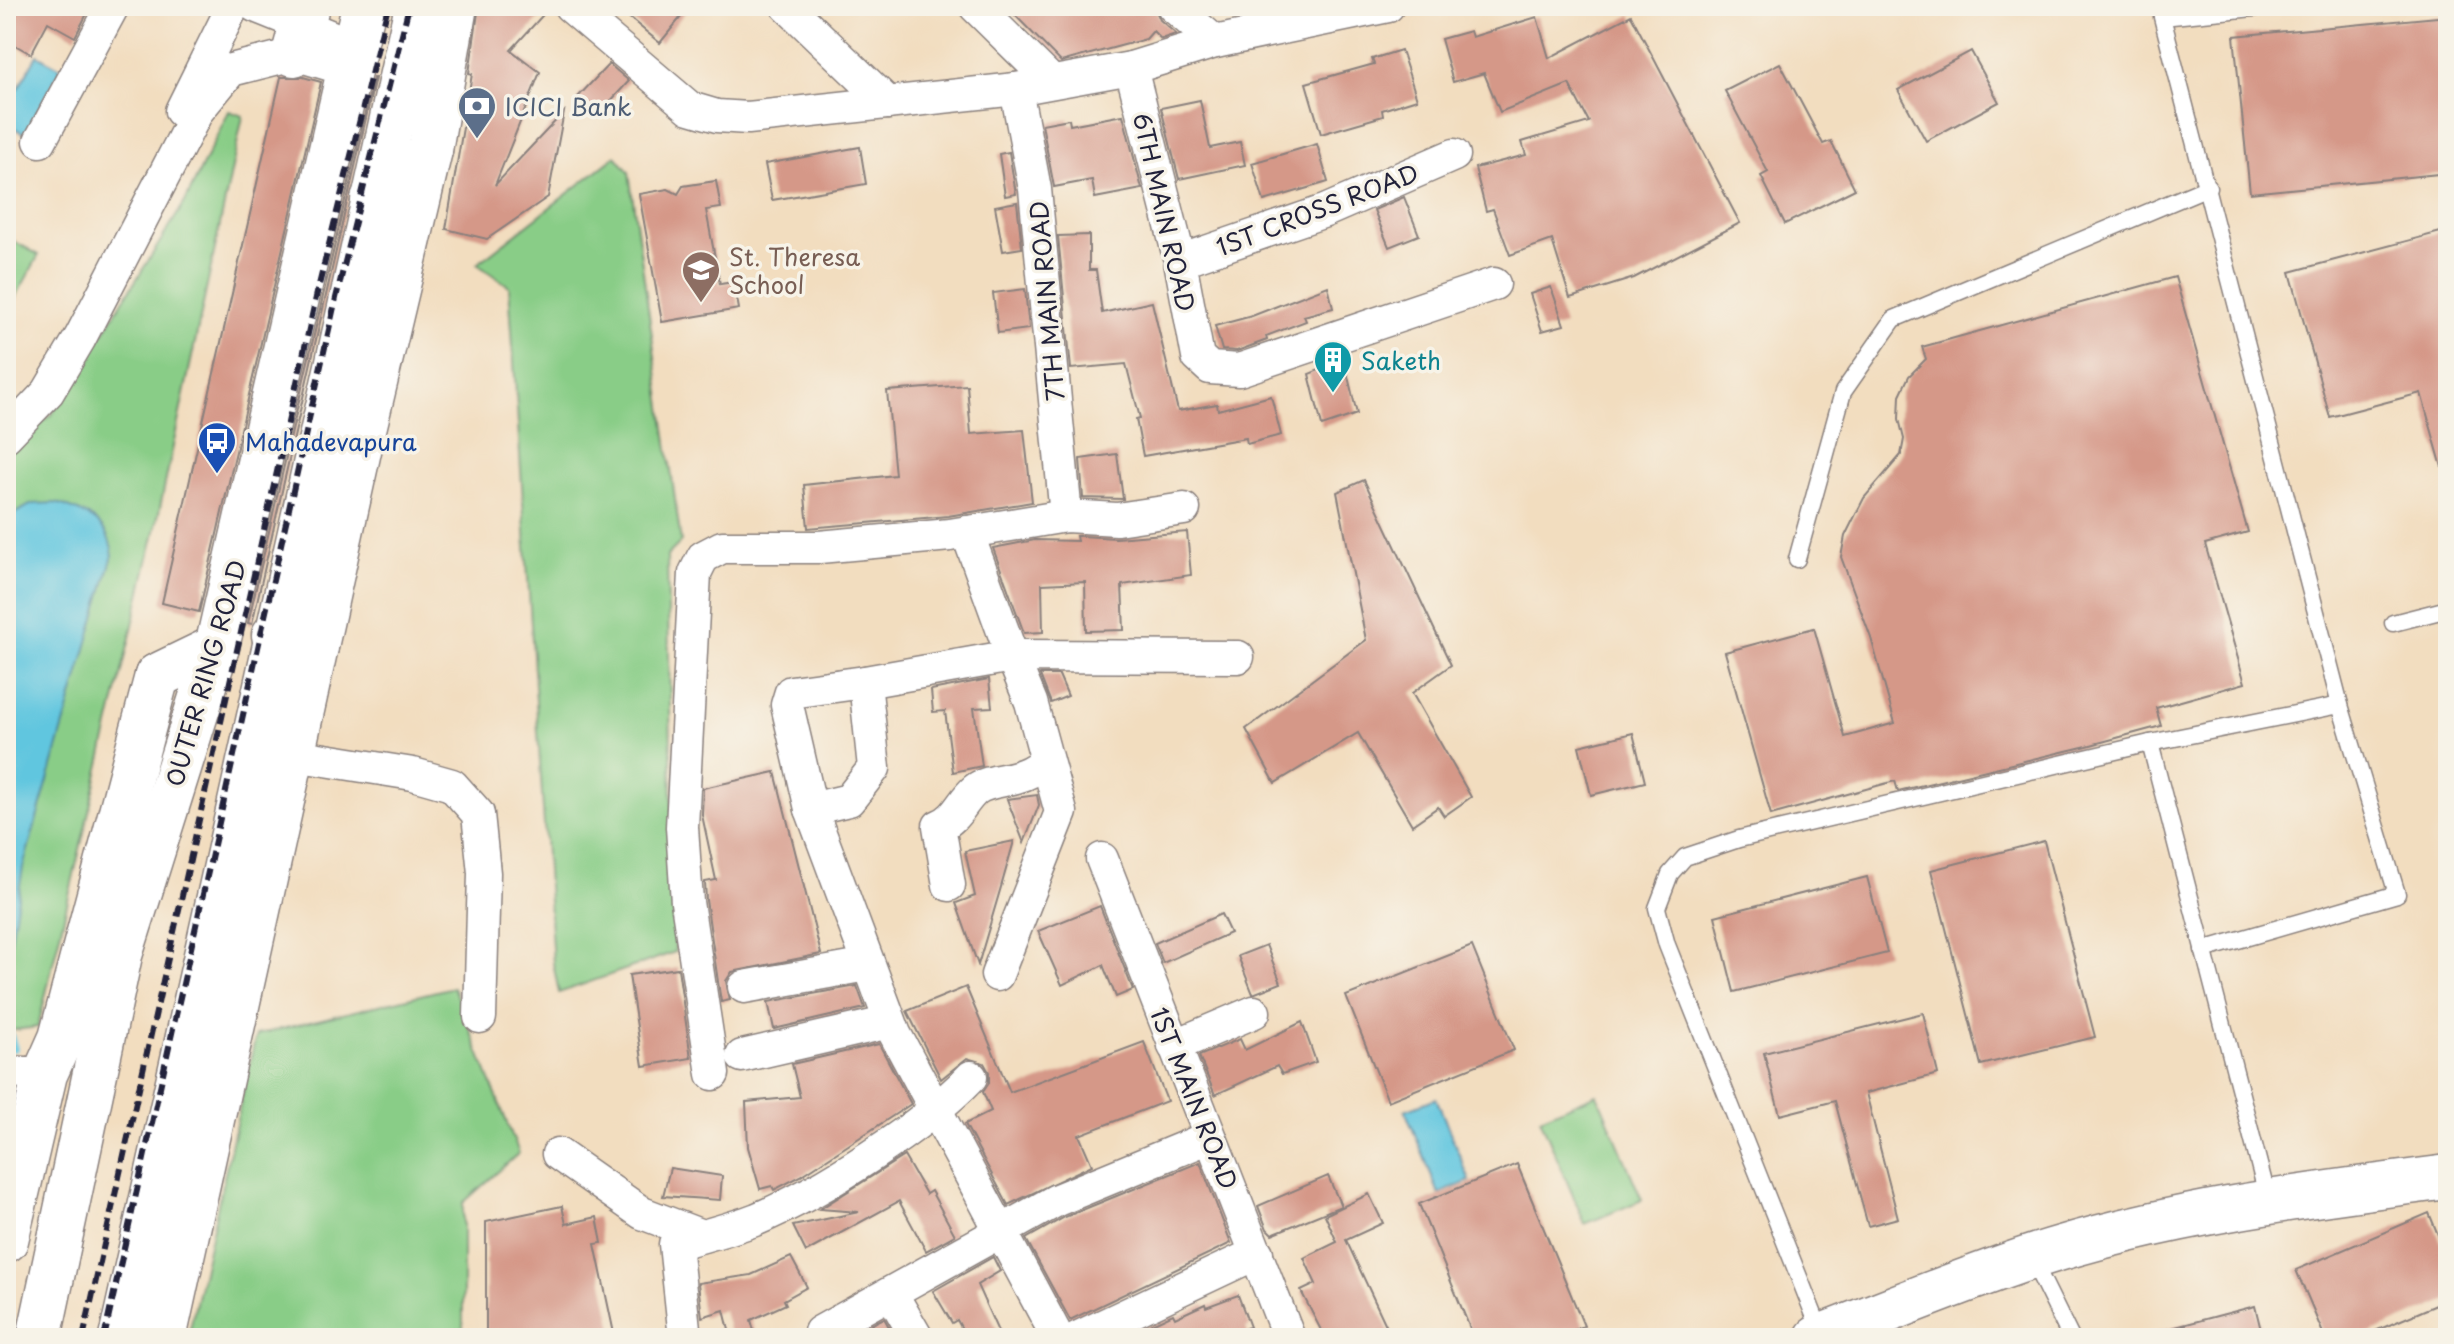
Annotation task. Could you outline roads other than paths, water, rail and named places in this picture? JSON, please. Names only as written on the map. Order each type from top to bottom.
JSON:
[{"type":"main road","points":[[121,1338],[274,635],[417,6]]},
{"type":"main road","points":[[164,1338],[316,647],[430,150],[455,6]]},
{"type":"main road","name":"OUTER RING ROAD","points":[[39,1338],[120,955],[217,647],[356,37]]},
{"type":"main road","points":[[373,200],[395,190],[430,150]]},
{"type":"main road","points":[[274,635],[316,647]]},
{"type":"main road","points":[[6,1240],[26,1073],[61,1038],[157,676],[217,647]]},
{"type":"main road","points":[[1820,1337],[2031,1258],[2174,1219],[2268,1200],[2448,1177]]},
{"type":"street","points":[[40,141],[113,6]]},
{"type":"street","points":[[121,219],[179,115],[233,6]]},
{"type":"street","points":[[255,6],[356,37]]},
{"type":"street","points":[[570,6],[690,108],[717,116],[748,118],[1016,89],[1050,80],[1131,68],[1215,42],[1388,6]]},
{"type":"street","points":[[787,6],[888,103]]},
{"type":"street","points":[[975,6],[1050,80]]},
{"type":"street","points":[[1173,6],[1215,42]]},
{"type":"street","points":[[6,436],[48,392],[80,338],[198,110],[231,70],[303,23],[356,37]]},
{"type":"street","name":"6TH MAIN ROAD","points":[[1131,68],[1180,261],[1198,357],[1210,368],[1239,370],[1494,284]]},
{"type":"street","name":"7TH MAIN ROAD","points":[[1016,89],[1035,189],[1066,516]]},
{"type":"street","name":"1ST CROSS ROAD","points":[[1180,261],[1325,211],[1454,155]]},
{"type":"street","points":[[713,1074],[687,902],[682,827],[695,573],[703,557],[722,547],[819,547],[967,532],[1066,516],[1117,519],[1184,509]]},
{"type":"street","points":[[967,532],[1031,702],[1061,812],[997,975]]},
{"type":"street","points":[[1058,1338],[890,1022],[811,809],[787,705],[791,692],[1012,656],[1238,657]]},
{"type":"street","points":[[811,809],[849,800],[874,768],[865,682]]},
{"type":"street","points":[[294,755],[413,774],[452,785],[478,814],[484,873],[480,1017]]},
{"type":"street","points":[[949,885],[939,826],[958,813],[977,788],[1036,770],[1045,760]]},
{"type":"street","name":"1ST MAIN ROAD","points":[[1102,859],[1289,1338]]},
{"type":"street","points":[[744,987],[868,965]]},
{"type":"street","points":[[1174,1046],[1254,1012]]},
{"type":"street","points":[[742,1056],[890,1022]]},
{"type":"street","points":[[685,1338],[675,1244],[757,1219],[778,1208],[937,1111],[971,1077]]},
{"type":"street","points":[[817,1336],[1057,1200],[1210,1137]]},
{"type":"street","points":[[558,1154],[642,1213],[702,1236]]},
{"type":"street","points":[[1077,1338],[1257,1253]]},
{"type":"street","points":[[891,1293],[917,1338]]},
{"type":"lane","points":[[2162,17],[2184,6]]},
{"type":"lane","points":[[2162,17],[2274,6]]},
{"type":"lane","points":[[2162,17],[2340,705],[2397,894],[2203,950]]},
{"type":"lane","points":[[1797,559],[1843,392],[1894,319],[2208,187]]},
{"type":"lane","points":[[2393,623],[2448,609]]},
{"type":"lane","points":[[1820,1337],[1667,945],[1657,908],[1670,874],[1685,857],[1739,839],[2150,743],[2340,705]]},
{"type":"lane","points":[[2150,743],[2268,1200]]},
{"type":"lane","points":[[2031,1258],[2071,1338]]},
{"type":"water","points":[[37,55],[61,68],[25,134],[6,123],[6,110]]},
{"type":"water","points":[[57,503],[87,515],[101,526],[113,555],[23,867],[9,952],[13,973],[6,988],[6,518],[32,504]]},
{"type":"water","points":[[1436,1098],[1470,1181],[1439,1194],[1405,1110]]},
{"type":"waterway","points":[[6,1023],[14,1048]]},
{"type":"railway","points":[[83,1338],[317,293],[388,6]]},
{"type":"railway","points":[[104,1338],[336,298],[409,6]]},
{"type":"place","name":"ICICI Bank","points":[[477,140]]},
{"type":"place","name":"St. Theresa School","points":[[701,304]]},
{"type":"place","name":"Saketh","points":[[1333,394]]},
{"type":"place","name":"Mahadevapura","points":[[217,475]]}]
